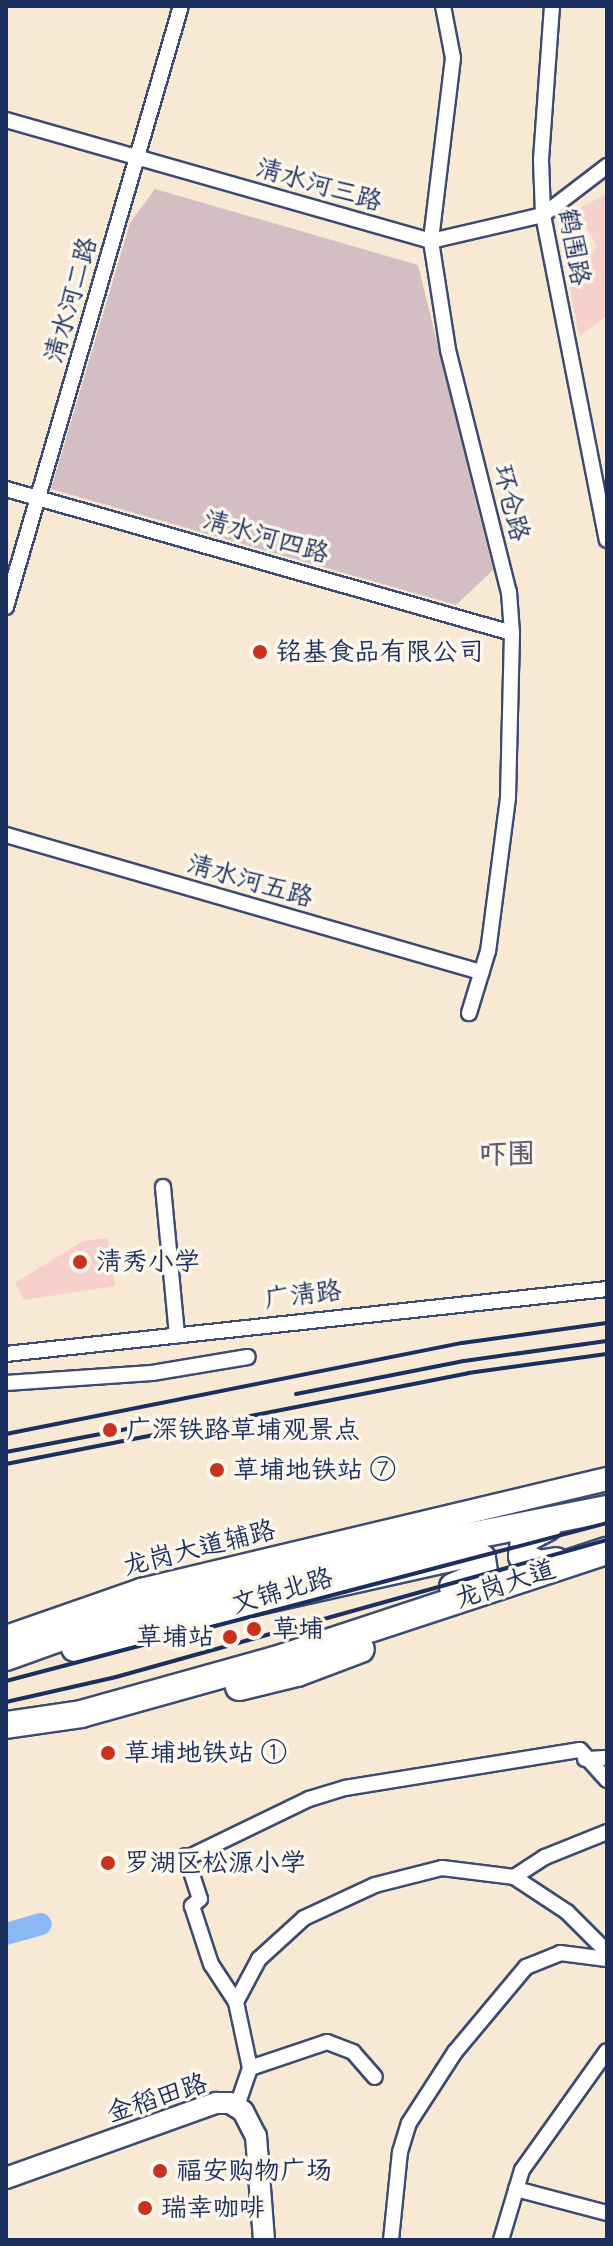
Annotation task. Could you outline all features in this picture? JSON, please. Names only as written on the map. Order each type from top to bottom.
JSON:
[{"type":"highway","name":"龙岗大道","points":[[464,1540],[607,1509]]},
{"type":"highway","points":[[562,1521],[524,1540],[522,1556],[539,1564],[599,1553]]},
{"type":"highway","points":[[6,1657],[181,1596],[464,1540]]},
{"type":"highway","name":"文锦北路","points":[[6,1666],[464,1540]]},
{"type":"highway","name":"龙岗大道","points":[[238,1670],[599,1553]]},
{"type":"highway","points":[[81,1714],[238,1670],[343,1625],[475,1579],[484,1573],[485,1563],[477,1555],[460,1556],[209,1612]]},
{"type":"highway","points":[[6,1725],[172,1703],[297,1673],[430,1621],[492,1590]]},
{"type":"main road","name":"龙岗大道辅路","points":[[6,1637],[141,1590],[607,1479]]},
{"type":"street","name":"清水河二路","points":[[6,607],[181,6]]},
{"type":"street","name":"环仓路","points":[[443,6],[453,58],[431,241],[448,350],[509,592],[512,633],[508,798],[482,972],[469,1013]]},
{"type":"street","name":"鹤围路","points":[[552,6],[541,160],[543,215],[607,540]]},
{"type":"street","name":"清水河三路","points":[[6,120],[431,241],[543,215],[607,166]]},
{"type":"street","name":"清水河四路","points":[[6,489],[512,633]]},
{"type":"street","name":"清水河五路","points":[[6,835],[482,972]]},
{"type":"street","points":[[163,1187],[177,1335]]},
{"type":"street","name":"广清路","points":[[6,1354],[607,1289]]},
{"type":"street","points":[[6,1383],[152,1373],[248,1357]]},
{"type":"street","points":[[237,2106],[250,2068],[236,2002],[211,1964],[192,1906],[200,1899],[186,1857],[309,1799],[345,1788],[580,1750],[607,1780]]},
{"type":"street","points":[[585,1759],[607,1758]]},
{"type":"street","points":[[514,1877],[545,1857],[607,1832]]},
{"type":"street","points":[[236,2002],[259,1959],[281,1936],[334,1902],[375,1885],[442,1868],[514,1877],[567,1912],[607,1952]]},
{"type":"street","points":[[391,2240],[393,2197],[404,2138],[425,2094],[455,2052],[526,1967],[560,1953],[607,1959]]},
{"type":"street","points":[[250,2068],[327,2042],[353,2052],[375,2077]]},
{"type":"street","points":[[501,2240],[522,2170],[607,2051]]},
{"type":"street","name":"金稻田路","points":[[6,2178],[216,2103],[237,2106],[256,2136],[264,2240]]},
{"type":"street","points":[[516,2189],[607,2213]]},
{"type":"shaded area","points":[[155,189],[418,265],[493,570],[456,605],[51,489],[130,223]]},
{"type":"shaded area","points":[[607,194],[607,316],[579,336],[568,278],[597,247],[577,209]]},
{"type":"shaded area","name":"清秀小学","points":[[108,1238],[115,1286],[24,1300],[15,1283],[83,1241]]},
{"type":"waterway","points":[[6,1934],[41,1924]]},
{"type":"railway","points":[[6,1434],[462,1343],[607,1323]]},
{"type":"railway","points":[[296,1394],[464,1361],[607,1341]]},
{"type":"railway","points":[[6,1464],[468,1373],[607,1354]]},
{"type":"railway","points":[[6,1452],[127,1429]]},
{"type":"railway","points":[[6,1681],[607,1523]]},
{"type":"railway","points":[[6,1702],[116,1677],[607,1540]]},
{"type":"place","name":"铭基食品有限公司","points":[[260,652]]},
{"type":"place","name":"清秀小学","points":[[80,1262]]},
{"type":"place","name":"广深铁路草埔观景点","points":[[110,1430]]},
{"type":"place","name":"草埔地铁站 ⑦","points":[[217,1470]]},
{"type":"place","name":"草埔","points":[[254,1629]]},
{"type":"place","name":"草埔站","points":[[230,1637]]},
{"type":"place","name":"草埔地铁站 ①","points":[[108,1753]]},
{"type":"place","name":"罗湖区松源小学","points":[[108,1863]]},
{"type":"place","name":"福安购物广场","points":[[160,2171]]},
{"type":"place","name":"瑞幸咖啡","points":[[145,2208]]},
{"type":"district","name":"吓围","points":[[507,1154]]}]
